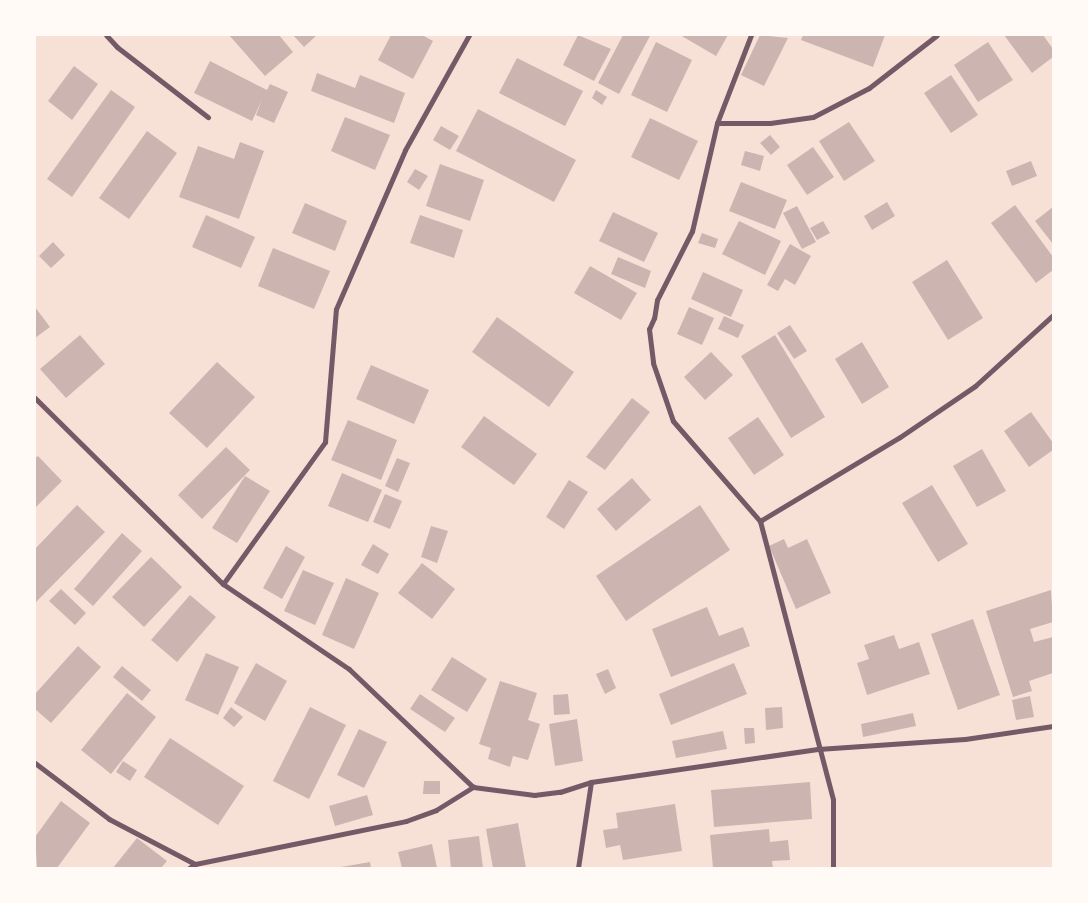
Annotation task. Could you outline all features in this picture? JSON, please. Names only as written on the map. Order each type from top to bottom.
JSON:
[{"type":"street","points":[[106,35],[117,48],[208,117]]},
{"type":"street","points":[[223,584],[325,442],[336,309],[405,150],[469,35]]},
{"type":"street","points":[[751,35],[717,123],[692,231],[656,300],[654,318],[649,329],[650,346],[653,364],[673,420],[760,521],[818,749],[834,800],[833,868]]},
{"type":"street","points":[[717,123],[770,123],[813,117],[869,88],[937,35]]},
{"type":"street","points":[[760,521],[900,437],[974,386],[1053,315]]},
{"type":"street","points":[[35,398],[223,584],[349,669],[473,788],[534,795],[560,792],[591,782],[818,749],[965,739],[1053,726]]},
{"type":"street","points":[[35,763],[109,819],[194,864]]},
{"type":"street","points":[[578,868],[591,782]]},
{"type":"street","points":[[189,868],[194,864],[406,821],[436,810],[473,788]]},
{"type":"building","points":[[229,35],[279,35],[293,52],[265,76]]},
{"type":"building","points":[[293,35],[317,35],[304,47]]},
{"type":"building","points":[[391,35],[422,35],[433,41],[413,79],[378,60]]},
{"type":"building","points":[[578,35],[611,49],[594,81],[563,65]]},
{"type":"building","points":[[623,35],[650,36],[619,94],[598,83]]},
{"type":"building","points":[[680,35],[728,35],[716,56]]},
{"type":"building","points":[[760,35],[788,38],[764,86],[741,75]]},
{"type":"building","points":[[803,35],[885,35],[873,67],[801,40]]},
{"type":"building","points":[[1004,35],[1043,35],[1053,49],[1053,57],[1032,73]]},
{"type":"building","points":[[656,42],[692,60],[667,112],[631,95]]},
{"type":"building","points":[[988,42],[1013,80],[978,102],[954,65]]},
{"type":"building","points":[[517,58],[583,91],[565,126],[499,93]]},
{"type":"building","points":[[210,61],[267,90],[270,84],[288,92],[274,123],[256,115],[262,100],[252,121],[194,93]]},
{"type":"building","points":[[74,66],[98,84],[72,120],[48,101]]},
{"type":"building","points":[[317,73],[355,88],[360,75],[405,93],[394,123],[311,91]]},
{"type":"building","points":[[951,75],[978,115],[951,133],[924,93]]},
{"type":"building","points":[[111,90],[135,107],[72,197],[47,179]]},
{"type":"building","points":[[596,90],[607,97],[602,105],[592,98]]},
{"type":"building","points":[[478,109],[576,160],[554,202],[456,151]]},
{"type":"building","points":[[345,117],[390,135],[375,170],[331,151]]},
{"type":"building","points":[[650,118],[698,141],[679,180],[631,157]]},
{"type":"building","points":[[849,122],[875,161],[844,181],[819,141]]},
{"type":"building","points":[[441,126],[459,136],[450,150],[433,140]]},
{"type":"building","points":[[147,131],[177,153],[129,219],[99,198]]},
{"type":"building","points":[[770,135],[780,147],[771,155],[760,143]]},
{"type":"building","points":[[240,142],[264,151],[239,219],[179,197],[198,146],[234,159]]},
{"type":"building","points":[[813,147],[834,177],[807,195],[787,165]]},
{"type":"building","points":[[745,151],[764,156],[760,171],[741,165]]},
{"type":"building","points":[[1031,161],[1037,176],[1012,186],[1006,171]]},
{"type":"building","points":[[440,164],[484,180],[470,221],[426,206]]},
{"type":"building","points":[[415,169],[428,176],[419,190],[407,182]]},
{"type":"building","points":[[741,182],[787,200],[775,229],[729,211]]},
{"type":"building","points":[[887,202],[895,216],[872,230],[864,216]]},
{"type":"building","points":[[305,203],[347,221],[335,251],[292,233]]},
{"type":"building","points":[[1015,205],[1053,257],[1053,270],[1036,283],[991,223]]},
{"type":"building","points":[[797,206],[816,242],[802,249],[783,213]]},
{"type":"building","points":[[1053,207],[1053,244],[1035,221]]},
{"type":"building","points":[[613,212],[658,233],[644,262],[599,241]]},
{"type":"building","points":[[206,215],[255,237],[241,268],[192,247]]},
{"type":"building","points":[[420,215],[463,230],[454,258],[410,243]]},
{"type":"building","points":[[739,221],[781,241],[765,275],[722,254]]},
{"type":"building","points":[[823,221],[830,233],[817,240],[810,228]]},
{"type":"building","points":[[702,233],[718,239],[715,248],[698,243]]},
{"type":"building","points":[[53,242],[65,255],[51,268],[39,256]]},
{"type":"building","points":[[790,244],[811,256],[795,285],[785,279],[778,291],[767,285]]},
{"type":"building","points":[[273,248],[330,271],[314,309],[258,286]]},
{"type":"building","points":[[618,257],[651,271],[645,288],[611,274]]},
{"type":"building","points":[[947,260],[983,318],[948,340],[912,282]]},
{"type":"building","points":[[590,266],[637,293],[621,320],[574,293]]},
{"type":"building","points":[[703,272],[743,290],[731,317],[691,299]]},
{"type":"building","points":[[35,307],[50,327],[35,338]]},
{"type":"building","points":[[689,307],[714,318],[702,345],[677,334]]},
{"type":"building","points":[[724,316],[744,325],[738,338],[718,329]]},
{"type":"building","points":[[497,317],[574,372],[549,407],[472,352]]},
{"type":"building","points":[[790,325],[807,351],[794,359],[777,333]]},
{"type":"building","points":[[80,335],[105,364],[66,398],[40,369]]},
{"type":"building","points":[[775,335],[825,417],[791,438],[741,356]]},
{"type":"building","points":[[862,342],[889,387],[862,404],[835,359]]},
{"type":"building","points":[[711,352],[733,375],[705,400],[684,377]]},
{"type":"building","points":[[217,362],[255,397],[207,448],[169,413]]},
{"type":"building","points":[[371,365],[429,390],[414,424],[356,399]]},
{"type":"building","points":[[632,398],[650,412],[605,470],[586,457]]},
{"type":"building","points":[[1031,412],[1053,443],[1053,450],[1029,467],[1004,431]]},
{"type":"building","points":[[484,416],[537,454],[514,485],[461,447]]},
{"type":"building","points":[[758,417],[784,455],[754,475],[728,438]]},
{"type":"building","points":[[348,420],[397,440],[381,480],[331,460]]},
{"type":"building","points":[[226,447],[250,470],[202,519],[178,495]]},
{"type":"building","points":[[982,449],[1006,491],[977,507],[953,466]]},
{"type":"building","points":[[38,456],[62,481],[35,508],[35,458]]},
{"type":"building","points":[[397,458],[410,463],[398,492],[385,486]]},
{"type":"building","points":[[342,473],[382,490],[368,522],[328,506]]},
{"type":"building","points":[[245,476],[270,491],[237,543],[212,528]]},
{"type":"building","points":[[632,478],[651,500],[616,531],[597,509]]},
{"type":"building","points":[[569,480],[588,492],[564,529],[546,517]]},
{"type":"building","points":[[932,485],[968,544],[938,562],[902,503]]},
{"type":"building","points":[[385,494],[402,501],[390,529],[373,522]]},
{"type":"building","points":[[77,505],[105,532],[35,603],[35,549]]},
{"type":"building","points":[[700,505],[730,550],[626,621],[596,576]]},
{"type":"building","points":[[431,526],[448,531],[437,563],[421,557]]},
{"type":"building","points":[[122,533],[142,551],[93,606],[74,589]]},
{"type":"building","points":[[784,539],[788,548],[807,539],[831,593],[796,609],[769,546]]},
{"type":"building","points":[[373,544],[389,554],[378,574],[361,565]]},
{"type":"building","points":[[286,546],[305,557],[282,599],[263,588]]},
{"type":"building","points":[[151,557],[182,587],[144,627],[112,597]]},
{"type":"building","points":[[422,563],[455,589],[432,619],[398,593]]},
{"type":"building","points":[[303,570],[334,583],[315,625],[284,611]]},
{"type":"building","points":[[346,578],[379,593],[354,649],[322,635]]},
{"type":"building","points":[[61,589],[86,613],[75,625],[49,601]]},
{"type":"building","points":[[1051,590],[1053,622],[1030,629],[1034,642],[1053,637],[1053,673],[1029,681],[1032,691],[1013,697],[986,611]]},
{"type":"building","points":[[190,595],[216,617],[177,662],[151,640]]},
{"type":"building","points":[[707,607],[719,636],[743,627],[750,646],[671,677],[652,629]]},
{"type":"building","points":[[973,619],[1000,695],[958,710],[931,634]]},
{"type":"building","points":[[894,635],[899,649],[919,642],[930,674],[867,695],[857,663],[869,659],[864,645]]},
{"type":"building","points":[[78,646],[101,667],[51,723],[35,709],[35,694]]},
{"type":"building","points":[[206,653],[239,667],[218,715],[185,700]]},
{"type":"building","points":[[452,657],[487,679],[467,712],[431,690]]},
{"type":"building","points":[[256,663],[287,681],[265,721],[234,703]]},
{"type":"building","points":[[734,663],[747,694],[671,725],[659,694]]},
{"type":"building","points":[[122,666],[151,690],[142,701],[113,677]]},
{"type":"building","points":[[608,669],[616,688],[605,694],[596,674]]},
{"type":"building","points":[[500,681],[537,693],[528,720],[540,724],[528,760],[513,756],[510,767],[488,759],[491,748],[479,744]]},
{"type":"building","points":[[127,693],[156,717],[111,774],[81,750]]},
{"type":"building","points":[[420,694],[455,718],[445,732],[410,709]]},
{"type":"building","points":[[568,694],[570,714],[554,715],[553,695]]},
{"type":"building","points":[[1030,696],[1034,717],[1016,720],[1012,700]]},
{"type":"building","points":[[231,707],[243,717],[234,727],[223,718]]},
{"type":"building","points":[[310,707],[346,725],[309,799],[273,781]]},
{"type":"building","points":[[782,707],[783,728],[766,730],[765,708]]},
{"type":"building","points":[[913,713],[916,726],[863,737],[861,724]]},
{"type":"building","points":[[577,719],[583,761],[555,766],[549,724]]},
{"type":"building","points":[[744,728],[754,728],[755,743],[745,744]]},
{"type":"building","points":[[359,729],[387,742],[364,788],[337,775]]},
{"type":"building","points":[[723,731],[727,749],[676,758],[672,741]]},
{"type":"building","points":[[170,738],[244,786],[218,825],[144,777]]},
{"type":"building","points":[[123,761],[137,770],[130,781],[116,772]]},
{"type":"building","points":[[424,781],[440,781],[440,794],[423,794]]},
{"type":"building","points":[[810,782],[812,819],[714,827],[711,790]]},
{"type":"building","points":[[367,795],[373,815],[335,826],[329,806]]},
{"type":"building","points":[[61,801],[90,823],[57,868],[37,868],[35,837]]},
{"type":"building","points":[[675,804],[682,851],[623,860],[620,845],[606,848],[603,830],[618,828],[616,813]]},
{"type":"building","points":[[518,823],[526,868],[493,868],[486,829]]},
{"type":"building","points":[[769,829],[770,842],[788,840],[790,860],[772,861],[773,868],[713,868],[710,835]]},
{"type":"building","points":[[479,836],[483,868],[451,868],[448,840]]},
{"type":"building","points":[[137,838],[167,861],[161,868],[113,868]]},
{"type":"building","points":[[432,844],[437,868],[402,868],[398,852]]},
{"type":"building","points":[[370,862],[371,868],[341,868],[341,867]]}]
